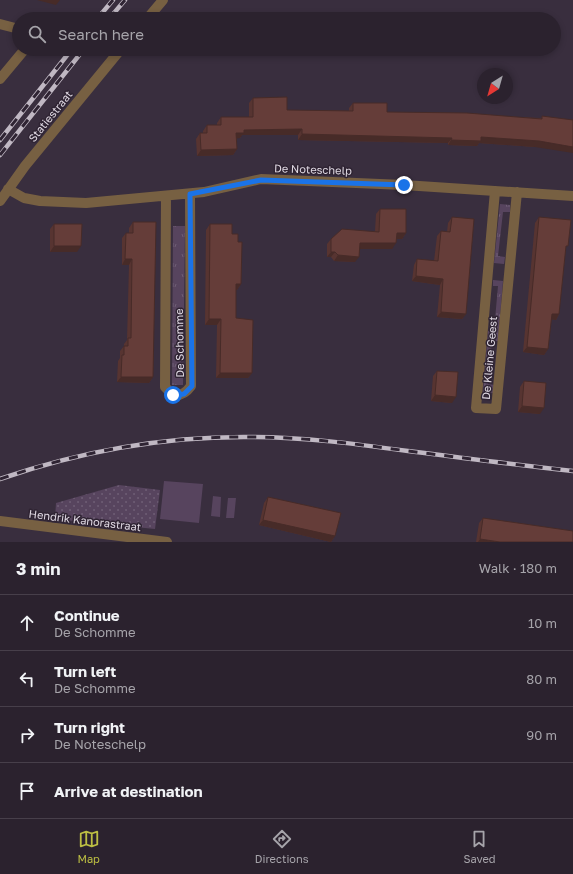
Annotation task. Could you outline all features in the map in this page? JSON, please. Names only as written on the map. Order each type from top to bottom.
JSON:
[{"type":"street","points":[[152,12],[163,0]]},
{"type":"street","points":[[0,24],[12,27]]},
{"type":"street","points":[[0,79],[19,56]]},
{"type":"street","name":"Statiestraat","points":[[0,201],[8,189],[115,56]]},
{"type":"street","name":"De Noteschelp","points":[[8,189],[24,198],[40,201],[86,203],[190,194],[261,180],[404,185],[573,196]]},
{"type":"street","name":"De Kleine Geest","points":[[495,191],[476,408],[496,410],[516,192]]},
{"type":"street","name":"De Schomme","points":[[166,196],[165,387],[173,395],[179,396],[184,394],[192,386],[190,194]]},
{"type":"street","name":"Hendrik Kanorastraat","points":[[0,521],[167,542]]},
{"type":"green space","points":[[500,204],[510,205],[510,212],[503,212],[498,256],[505,257],[504,264],[494,263]]},
{"type":"green space","points":[[173,226],[185,226],[183,385],[172,385]]},
{"type":"green space","points":[[493,280],[503,281],[498,341],[492,341],[488,384],[494,385],[493,393],[483,392],[488,331],[494,331],[498,286],[493,286]]},
{"type":"green space","points":[[164,481],[203,484],[199,523],[160,519]]},
{"type":"green space","points":[[119,485],[160,490],[155,529],[55,519],[56,503]]},
{"type":"green space","points":[[213,496],[221,497],[220,517],[211,516]]},
{"type":"green space","points":[[228,498],[236,498],[234,518],[226,518]]},
{"type":"building","points":[[287,97],[287,110],[353,111],[353,103],[387,103],[387,112],[467,113],[542,119],[542,116],[573,120],[573,147],[539,141],[481,137],[481,141],[451,140],[452,138],[302,134],[302,129],[244,130],[244,133],[236,133],[237,149],[201,150],[200,133],[207,133],[207,125],[221,125],[221,117],[253,117],[253,98]]},
{"type":"building","points":[[380,209],[406,209],[406,233],[397,233],[396,243],[360,243],[359,257],[338,255],[335,252],[331,252],[331,239],[342,229],[379,232]]},
{"type":"building","points":[[452,217],[474,219],[466,314],[441,312],[443,279],[416,276],[417,259],[438,261],[441,231],[450,232]]},
{"type":"building","points":[[539,217],[571,220],[568,246],[566,246],[559,314],[552,314],[548,349],[527,347]]},
{"type":"building","points":[[133,222],[156,222],[153,377],[121,377],[124,346],[128,346],[128,338],[131,338],[132,259],[125,259],[126,233],[133,233]]},
{"type":"building","points":[[54,224],[82,224],[81,246],[54,246]]},
{"type":"building","points":[[210,224],[232,224],[232,234],[238,234],[238,242],[242,242],[241,284],[236,284],[236,318],[253,320],[252,373],[220,373],[221,319],[209,319]]},
{"type":"building","points":[[437,371],[458,372],[456,397],[435,395]]},
{"type":"building","points":[[524,381],[546,383],[544,408],[522,406]]},
{"type":"building","points":[[268,497],[341,513],[335,536],[263,520]]},
{"type":"building","points":[[483,518],[573,531],[573,542],[500,542],[480,539]]},
{"type":"railway","points":[[103,12],[113,0]]},
{"type":"railway","points":[[115,12],[125,0]]},
{"type":"railway","points":[[0,140],[66,56]]},
{"type":"railway","points":[[0,155],[78,56]]},
{"type":"railway","points":[[0,479],[61,460],[124,447],[156,442],[220,437],[272,437],[330,441],[573,471]]},
{"type":"route","points":[[173,395],[179,396],[184,394],[192,386],[190,194],[261,180],[404,185]]}]
